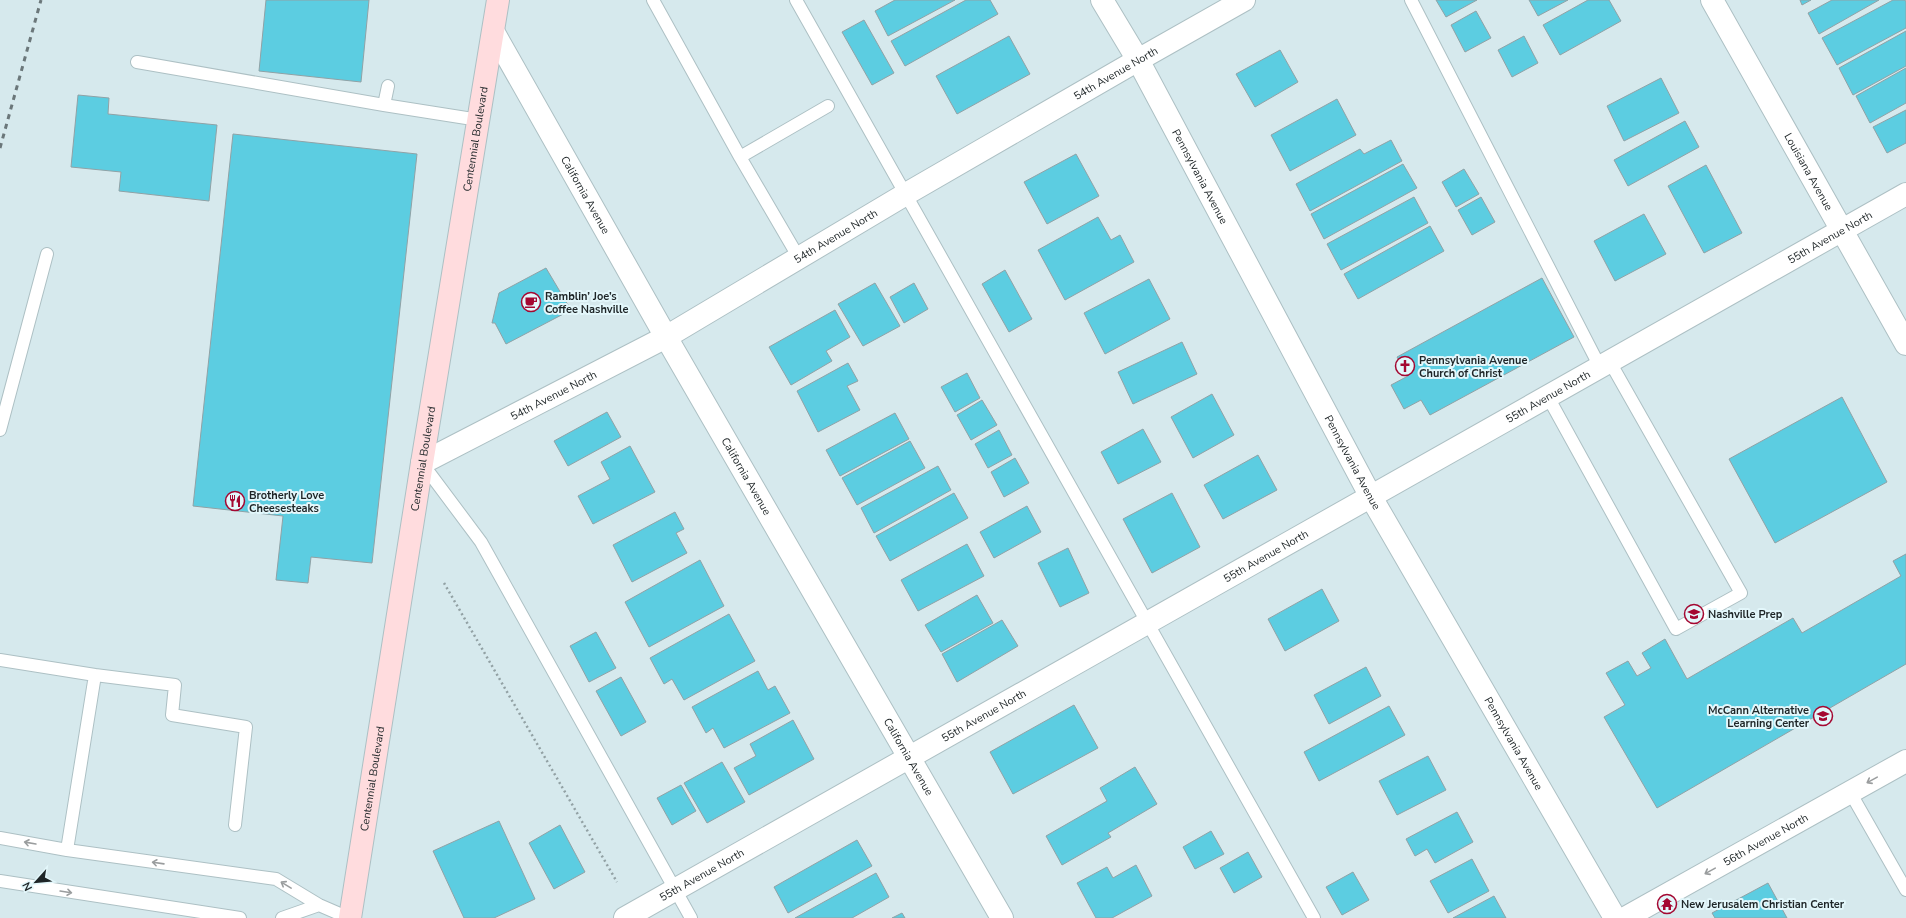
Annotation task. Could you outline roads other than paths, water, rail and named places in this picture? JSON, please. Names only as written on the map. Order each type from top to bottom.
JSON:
[{"type":"main road","name":"Centennial Boulevard","points":[[350,918],[422,463],[494,33],[498,0]]},
{"type":"street","name":"Pennsylvania Avenue","points":[[1102,0],[1138,60],[1371,497],[1615,918]]},
{"type":"street","name":"54th Avenue North","points":[[422,463],[666,337],[906,194],[1244,0]]},
{"type":"street","name":"Louisiana Avenue","points":[[1712,0],[1906,344]]},
{"type":"street","name":"California Avenue","points":[[494,33],[666,337],[1002,918]]},
{"type":"street","name":"55th Avenue North","points":[[624,918],[910,758],[1906,194]]},
{"type":"street","name":"56th Avenue North","points":[[1625,918],[1906,761]]},
{"type":"lane","points":[[653,0],[740,157],[799,258]]},
{"type":"lane","points":[[796,0],[1314,918]]},
{"type":"lane","points":[[1411,0],[1605,365],[1741,593],[1676,629],[1548,397]]},
{"type":"lane","points":[[137,62],[479,120]]},
{"type":"lane","points":[[384,105],[388,86]]},
{"type":"lane","points":[[740,157],[828,106]]},
{"type":"lane","points":[[0,430],[47,254]]},
{"type":"lane","points":[[422,463],[482,542],[691,918]]},
{"type":"lane","points":[[0,660],[95,675],[175,685],[172,715],[246,727],[235,825]]},
{"type":"lane","points":[[67,850],[95,675]]},
{"type":"lane","points":[[1850,792],[1906,890]]},
{"type":"lane","points":[[0,838],[67,850],[276,879],[319,904],[350,918]]},
{"type":"lane","points":[[0,881],[240,918]]},
{"type":"lane","points":[[282,918],[319,904]]},
{"type":"railway","points":[[0,148],[41,0]]},
{"type":"place","name":"Ramblin’ Joe’s Coffee Nashville","points":[[531,302]]},
{"type":"place","name":"Pennsylvania Avenue Church of Christ","points":[[1405,366]]},
{"type":"place","name":"Brotherly Love Cheesesteaks","points":[[235,501]]},
{"type":"place","name":"Nashville Prep","points":[[1694,614]]},
{"type":"place","name":"McCann Alternative Learning Center","points":[[1823,716]]},
{"type":"place","name":"New Jerusalem Christian Center","points":[[1667,904]]}]
